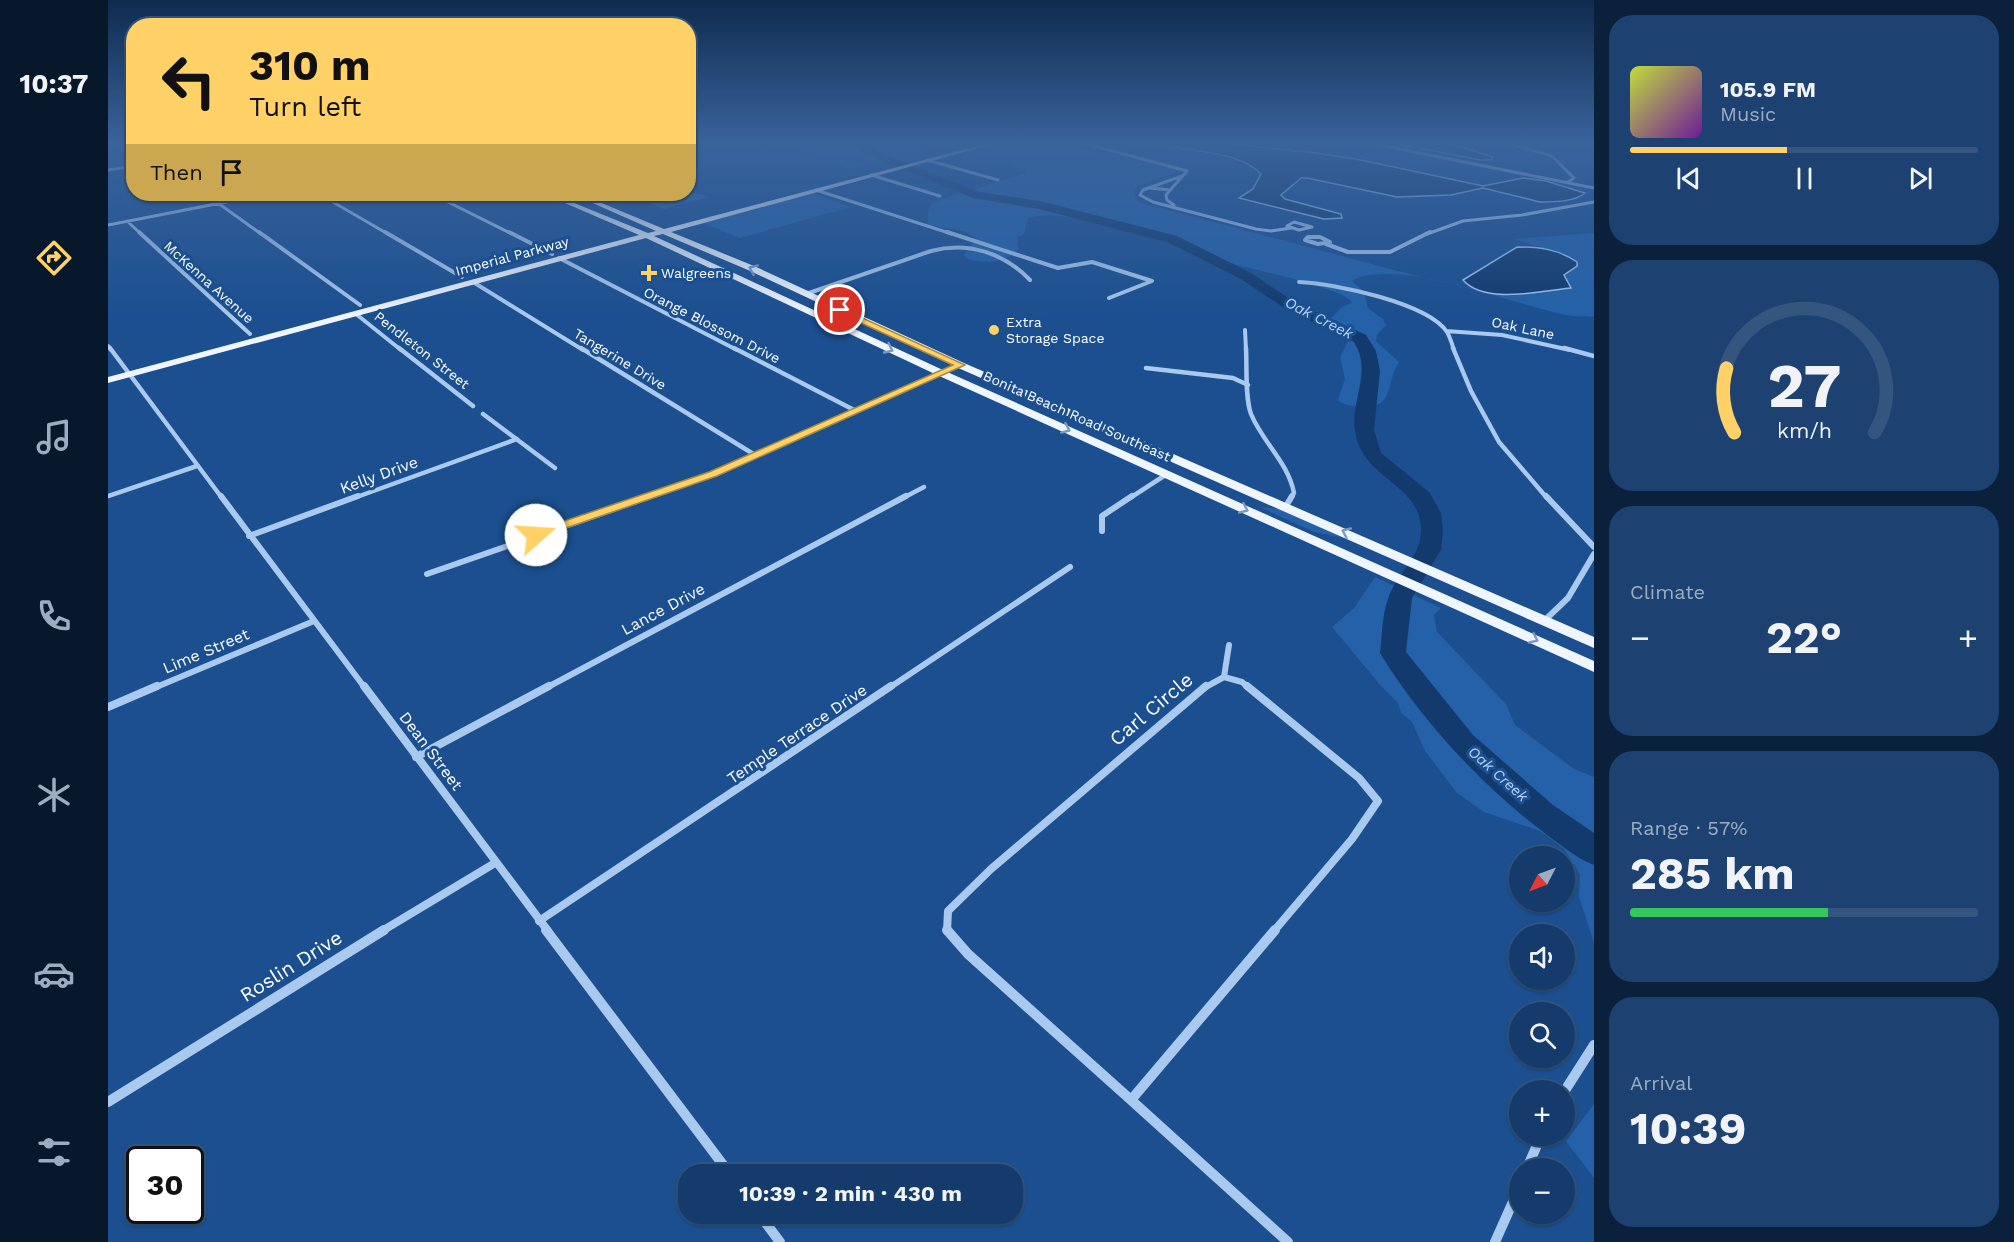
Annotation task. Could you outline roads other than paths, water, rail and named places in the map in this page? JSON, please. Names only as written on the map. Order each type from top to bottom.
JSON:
[{"type":"main road","name":"Bonita Beach Road Southeast","points":[[564,201],[641,233],[941,373],[1314,540],[1360,549],[1452,590],[1594,667]]},
{"type":"main road","name":"Bonita Beach Road Southeast","points":[[592,201],[806,294],[960,365],[1286,506],[1391,563],[1452,590],[1546,621],[1594,643]]},
{"type":"main road","name":"Imperial Parkway","points":[[108,372],[128,371],[358,309],[462,278],[641,233],[654,227],[751,201]]},
{"type":"main road","name":"Imperial Parkway","points":[[641,233],[663,231],[775,201]]},
{"type":"main road","name":"Imperial Parkway","points":[[108,380],[128,371],[250,334],[473,282],[556,256]]},
{"type":"main road","points":[[721,270],[740,274],[781,293],[806,294]]},
{"type":"main road","points":[[1120,453],[1160,460],[1264,505],[1286,506]]},
{"type":"street","points":[[108,225],[229,201]]},
{"type":"street","points":[[331,201],[462,278]]},
{"type":"street","name":"Orange Blossom Drive","points":[[446,201],[856,411]]},
{"type":"street","points":[[850,201],[1058,268],[1092,262],[1152,281],[1109,298]]},
{"type":"street","points":[[1154,201],[1261,230],[1291,228],[1306,230],[1312,227],[1294,222],[1287,224],[1291,228]]},
{"type":"street","points":[[1169,201],[1188,211]]},
{"type":"street","points":[[1326,244],[1330,242],[1324,238],[1304,239],[1313,244],[1326,244],[1348,252],[1390,252],[1431,232],[1463,221],[1522,215],[1594,202]]},
{"type":"street","name":"Pendleton Street","points":[[218,203],[358,309],[473,406]]},
{"type":"street","name":"McKenna Avenue","points":[[127,221],[250,334]]},
{"type":"street","points":[[806,294],[931,251],[955,246],[975,249],[998,257],[1025,273],[1030,280]]},
{"type":"street","name":"Tangerine Drive","points":[[473,282],[755,455]]},
{"type":"street","points":[[1299,282],[1325,283],[1372,294],[1422,314],[1446,331],[1471,392],[1498,442],[1532,482],[1594,547]]},
{"type":"street","points":[[1245,330],[1249,406],[1254,422],[1291,477],[1292,499],[1286,506]]},
{"type":"street","name":"Oak Lane","points":[[1446,331],[1494,332],[1594,356]]},
{"type":"street","name":"Dean Street","points":[[108,346],[722,1164]]},
{"type":"street","points":[[427,574],[696,481],[960,365]]},
{"type":"street","points":[[1146,368],[1233,378],[1248,385]]},
{"type":"street","points":[[483,414],[555,468]]},
{"type":"street","name":"Kelly Drive","points":[[249,536],[517,439]]},
{"type":"street","points":[[108,496],[197,466]]},
{"type":"street","points":[[1102,531],[1102,516],[1167,474]]},
{"type":"street","name":"Lance Drive","points":[[416,757],[924,487]]},
{"type":"street","points":[[1546,621],[1559,610],[1581,584],[1593,556]]},
{"type":"street","name":"Temple Terrace Drive","points":[[539,921],[1070,567]]},
{"type":"street","name":"Lime Street","points":[[108,707],[314,621]]},
{"type":"street","points":[[1131,1100],[1352,839],[1377,801],[1359,778],[1289,720],[1242,682],[1224,677],[1229,645]]},
{"type":"street","name":"Carl Circle","points":[[1224,677],[1201,690],[991,869],[948,911],[947,932],[968,954],[1287,1242]]},
{"type":"street","name":"Roslin Drive","points":[[108,1102],[349,951],[495,863]]},
{"type":"street","points":[[1572,1080],[1594,1045]]},
{"type":"street","points":[[1495,1242],[1509,1211]]},
{"type":"street","points":[[766,1224],[780,1242]]},
{"type":"waterway","name":"Oak Creek","points":[[1015,201],[1040,205],[1172,239],[1246,276],[1291,306],[1360,339],[1368,351],[1371,371],[1364,430],[1372,455],[1421,497],[1430,513],[1432,531],[1429,550],[1400,598],[1393,653],[1463,743],[1542,814],[1594,851]]},
{"type":"place","name":"Walgreens","points":[[649,273]]},
{"type":"place","name":"Extra Storage Space","points":[[994,330]]}]
